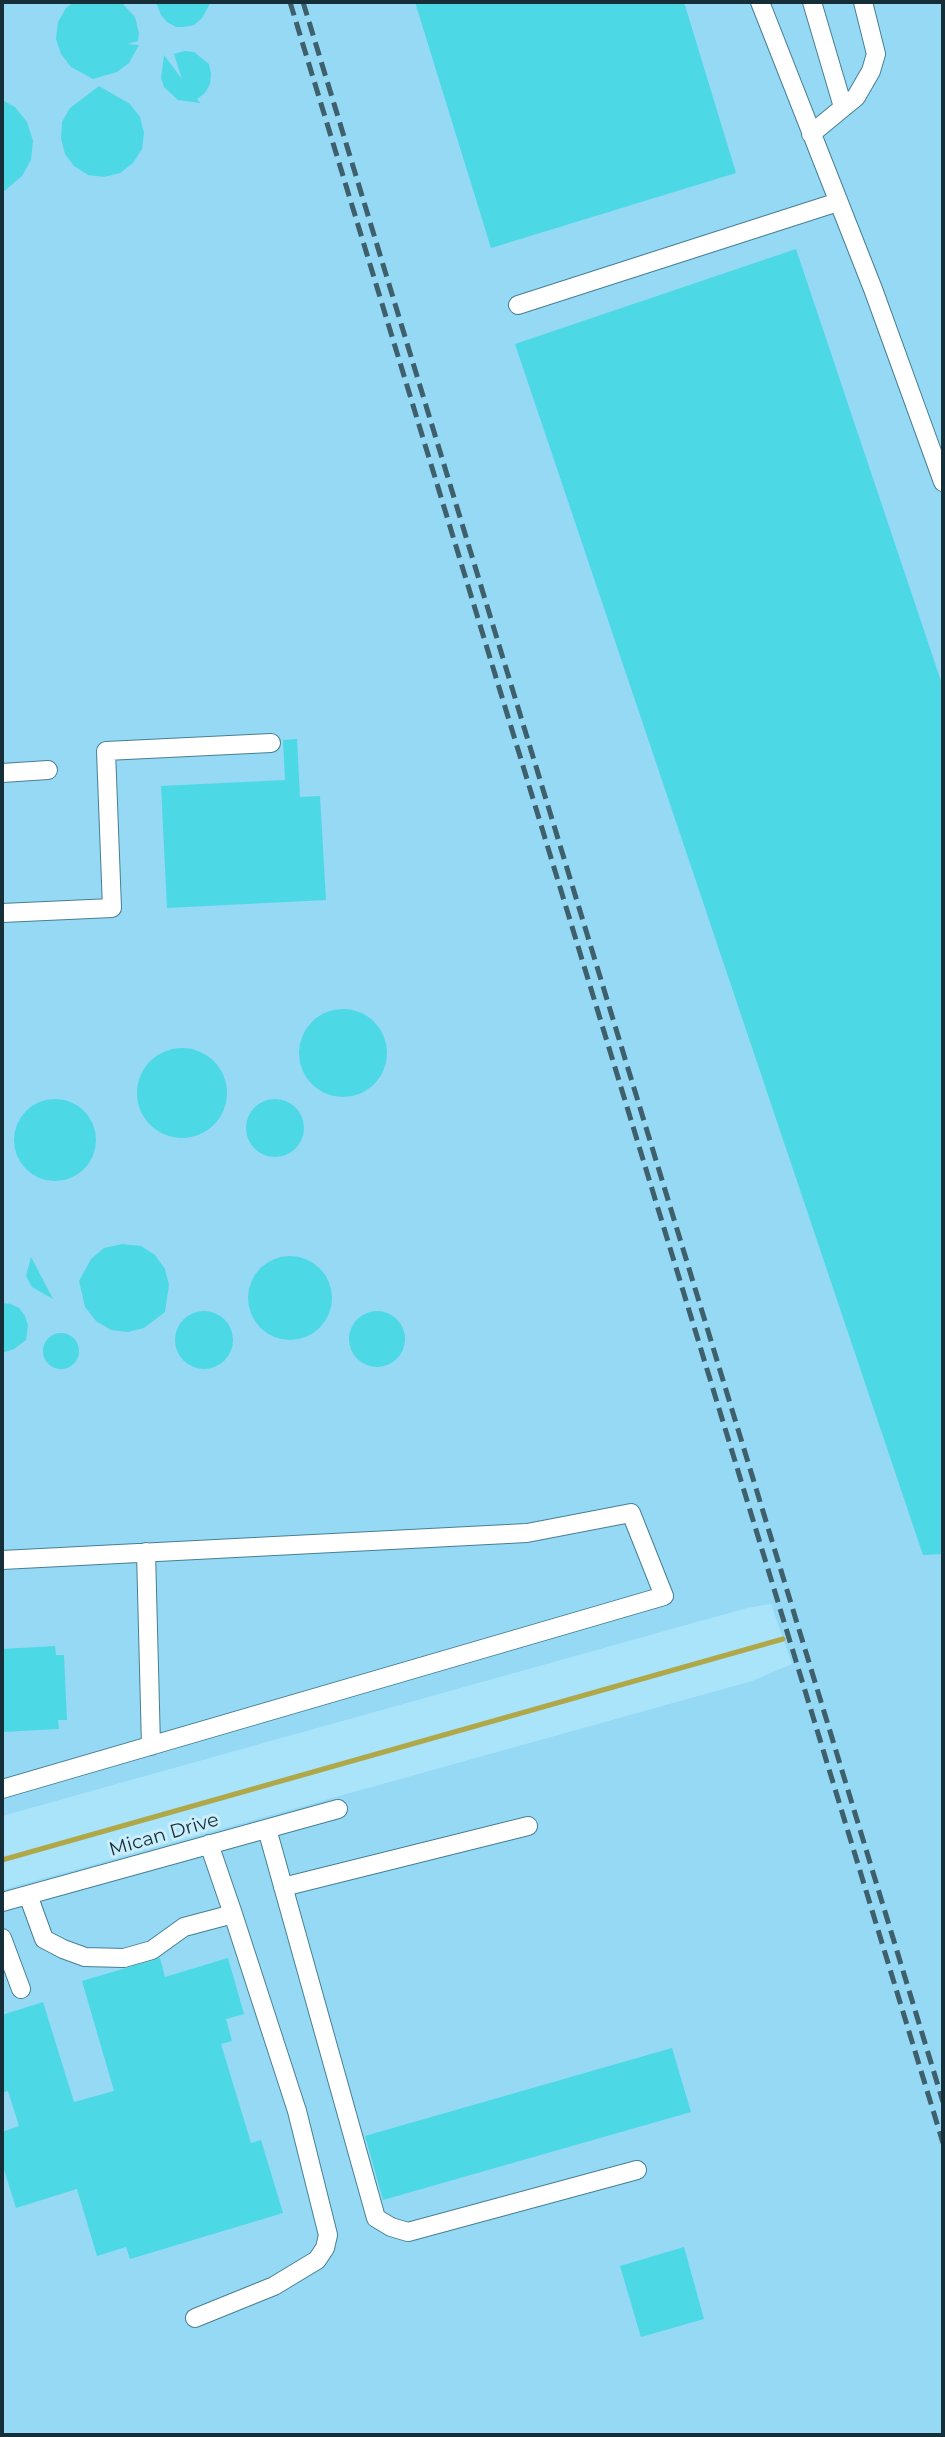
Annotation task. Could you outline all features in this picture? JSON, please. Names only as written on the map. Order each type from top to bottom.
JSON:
[{"type":"street","points":[[760,2],[873,289],[943,482]]},
{"type":"street","points":[[811,2],[844,107]]},
{"type":"street","points":[[811,134],[856,97],[871,71],[876,54],[863,2]]},
{"type":"street","points":[[518,305],[838,202]]},
{"type":"street","points":[[2,913],[112,908],[106,751],[271,743]]},
{"type":"street","points":[[2,773],[48,770]]},
{"type":"street","points":[[2,1559],[527,1533],[631,1513],[664,1596],[2,1789]]},
{"type":"street","points":[[146,1552],[151,1746]]},
{"type":"street","name":"Mican Drive","points":[[2,1902],[338,1809]]},
{"type":"street","points":[[283,1887],[528,1826]]},
{"type":"street","points":[[267,1829],[376,2218],[391,2227],[408,2232],[637,2170]]},
{"type":"street","points":[[195,2318],[274,2286],[317,2260],[325,2248],[328,2235],[297,2111],[209,1844]]},
{"type":"street","points":[[28,1895],[44,1939],[85,1957],[124,1958],[152,1950],[184,1927],[233,1914]]},
{"type":"street","points":[[4,1949],[21,1989]]},
{"type":"shaded area","points":[[2,2],[943,2],[943,2435],[2,2435],[2,1890],[752,1681],[792,1664],[771,1604],[747,1608],[2,1816]]},
{"type":"building","points":[[74,2],[121,2],[135,17],[138,41],[127,44],[139,45],[129,63],[117,72],[93,79],[71,67],[61,54],[56,39],[58,22],[66,8]]},
{"type":"building","points":[[156,2],[211,2],[202,18],[194,25],[176,27],[161,15]]},
{"type":"building","points":[[415,2],[684,2],[736,173],[491,248]]},
{"type":"building","points":[[194,52],[209,64],[210,84],[205,93],[197,99],[200,103],[178,100],[164,87],[161,78],[164,55],[182,79],[174,54]]},
{"type":"building","points":[[99,86],[130,104],[140,117],[144,133],[142,149],[133,163],[120,173],[104,177],[88,175],[74,166],[65,154],[61,138],[62,122],[70,108]]},
{"type":"building","points":[[2,100],[15,107],[27,122],[33,141],[31,160],[22,176],[2,193]]},
{"type":"building","points":[[796,249],[943,687],[943,1554],[923,1555],[515,344]]},
{"type":"building","points":[[297,739],[300,797],[320,796],[326,900],[167,908],[161,786],[285,780],[283,740]]},
{"type":"building","points":[[343,1009],[360,1012],[374,1022],[384,1036],[387,1053],[384,1070],[374,1084],[360,1094],[343,1097],[326,1094],[312,1084],[302,1070],[299,1053],[302,1036],[312,1022],[326,1012]]},
{"type":"building","points":[[182,1048],[199,1052],[214,1061],[223,1076],[227,1093],[223,1110],[214,1125],[199,1134],[182,1138],[165,1134],[150,1125],[141,1110],[137,1093],[141,1076],[150,1061],[165,1052]]},
{"type":"building","points":[[55,1099],[71,1102],[84,1111],[93,1124],[96,1140],[93,1156],[84,1169],[71,1178],[55,1181],[39,1178],[26,1169],[17,1156],[14,1140],[17,1124],[26,1111],[39,1102]]},
{"type":"building","points":[[269,1099],[281,1099],[296,1107],[304,1122],[304,1134],[296,1149],[281,1157],[269,1157],[254,1149],[246,1134],[246,1122],[254,1107]]},
{"type":"building","points":[[122,1244],[141,1246],[155,1255],[165,1269],[169,1285],[165,1312],[144,1328],[128,1332],[111,1330],[96,1321],[85,1307],[79,1281],[91,1259],[104,1248]]},
{"type":"building","points":[[290,1256],[306,1259],[320,1268],[329,1282],[332,1298],[329,1314],[320,1328],[306,1337],[290,1340],[274,1337],[260,1328],[251,1314],[248,1298],[251,1282],[260,1268],[274,1259]]},
{"type":"building","points":[[31,1257],[53,1299],[32,1287],[26,1276]]},
{"type":"building","points":[[2,1303],[19,1308],[28,1325],[26,1340],[14,1349],[2,1353]]},
{"type":"building","points":[[204,1311],[220,1316],[228,1324],[233,1340],[228,1356],[220,1364],[204,1369],[188,1364],[180,1356],[175,1340],[180,1324],[188,1316]]},
{"type":"building","points":[[372,1311],[382,1311],[397,1319],[403,1328],[403,1350],[397,1359],[382,1367],[372,1367],[354,1355],[349,1344],[349,1334],[361,1316]]},
{"type":"building","points":[[61,1333],[74,1338],[79,1351],[74,1364],[61,1369],[48,1364],[43,1351],[48,1338]]},
{"type":"building","points":[[55,1646],[56,1655],[64,1655],[67,1720],[58,1720],[59,1729],[2,1732],[2,1649]]},
{"type":"building","points":[[160,1958],[165,1977],[228,1958],[244,2014],[226,2019],[232,2041],[221,2044],[251,2143],[261,2140],[283,2213],[130,2259],[126,2247],[97,2256],[77,2189],[16,2208],[2,2163],[2,2132],[19,2126],[8,2091],[2,2093],[2,2015],[43,2002],[74,2102],[114,2091],[82,1981]]},
{"type":"building","points":[[672,2048],[691,2112],[383,2200],[365,2136]]},
{"type":"building","points":[[684,2247],[704,2319],[641,2337],[620,2266]]},
{"type":"waterway","points":[[2,1860],[783,1639]]},
{"type":"railway","points":[[290,2],[943,2143]]},
{"type":"railway","points":[[303,2],[943,2102]]}]
